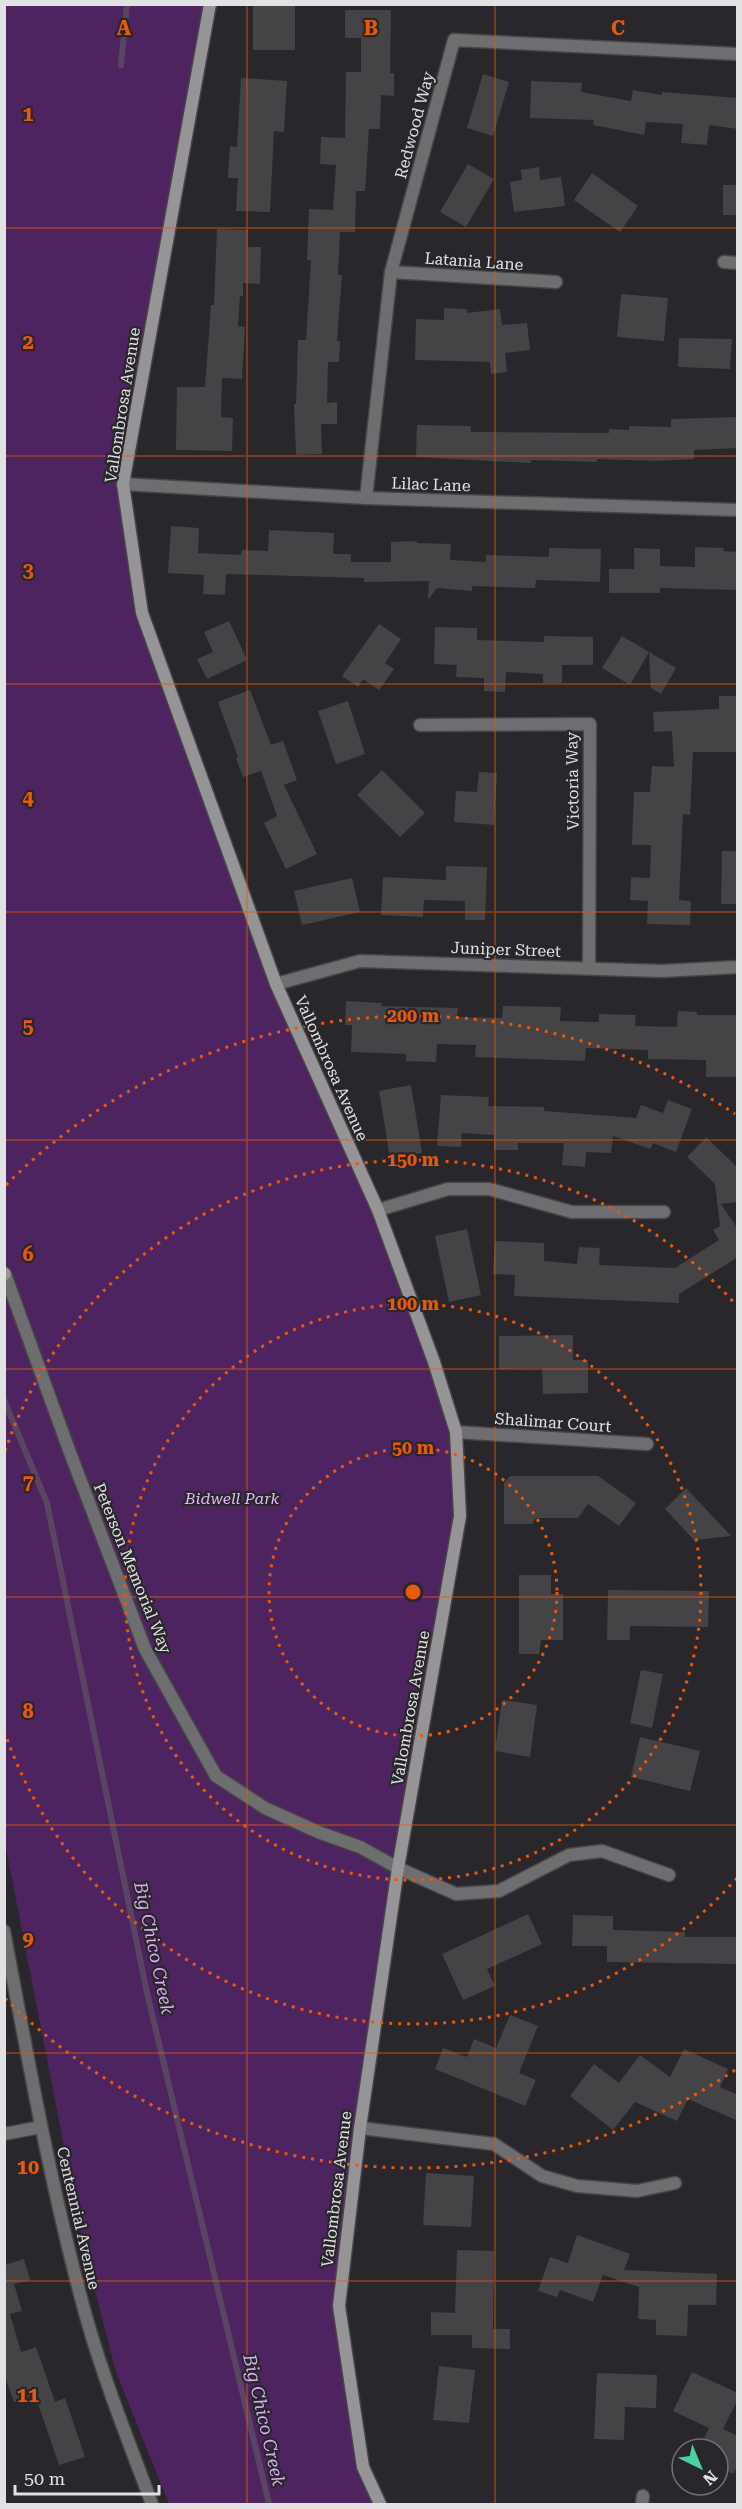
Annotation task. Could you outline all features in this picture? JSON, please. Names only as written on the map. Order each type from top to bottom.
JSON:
[{"type":"street","name":"Vallombrosa Avenue","points":[[210,4],[123,484],[142,613],[276,984],[378,1210],[434,1362],[456,1432],[460,1516],[398,1868],[360,2128],[339,2306],[363,2467],[380,2505]]},
{"type":"street","name":"Redwood Way","points":[[366,498],[391,272],[454,40],[738,54]]},
{"type":"street","points":[[724,262],[738,263]]},
{"type":"street","name":"Latania Lane","points":[[391,272],[556,282]]},
{"type":"street","name":"Lilac Lane","points":[[123,484],[366,498],[738,510]]},
{"type":"street","name":"Victoria Way","points":[[420,725],[590,724],[589,968]]},
{"type":"street","name":"Juniper Street","points":[[276,984],[360,961],[661,971],[738,968]]},
{"type":"street","points":[[378,1210],[448,1189],[489,1189],[572,1212],[664,1212]]},
{"type":"street","name":"Peterson Memorial Way","points":[[5,1274],[145,1649],[216,1776],[264,1808],[318,1832],[360,1847],[398,1868],[456,1894],[499,1891],[569,1855],[602,1851],[669,1875]]},
{"type":"street","name":"Shalimar Court","points":[[456,1432],[647,1444]]},
{"type":"street","name":"Centennial Avenue","points":[[4,1931],[41,2127],[81,2300],[152,2505]]},
{"type":"street","points":[[4,2134],[41,2127]]},
{"type":"street","points":[[360,2128],[494,2144],[542,2176],[577,2186],[637,2191],[675,2183]]},
{"type":"green space","name":"Bidwell Park","points":[[4,5],[203,5],[123,484],[142,613],[276,984],[378,1210],[456,1432],[460,1516],[398,1868],[339,2306],[363,2467],[380,2504],[169,2504],[116,2372],[83,2244],[5,1843]]},
{"type":"building","points":[[253,4],[295,4],[295,50],[253,50]]},
{"type":"building","points":[[345,10],[391,10],[390,73],[394,73],[394,96],[381,95],[380,129],[369,129],[365,191],[356,191],[355,232],[340,232],[338,275],[342,275],[337,341],[340,341],[339,362],[328,362],[327,403],[337,402],[337,424],[321,424],[322,454],[296,455],[294,404],[296,404],[298,340],[306,340],[311,260],[307,260],[309,209],[333,210],[336,165],[320,164],[321,137],[345,138],[346,72],[361,72],[361,38],[345,38]]},
{"type":"building","points":[[483,74],[509,82],[493,136],[467,128]]},
{"type":"building","points":[[241,78],[287,81],[284,132],[274,131],[270,212],[236,211],[238,178],[228,178],[230,146],[237,147]]},
{"type":"building","points":[[531,81],[582,83],[581,92],[631,101],[633,90],[662,95],[662,92],[738,98],[738,129],[709,125],[707,145],[681,143],[683,124],[646,122],[644,135],[593,125],[594,120],[530,118]]},
{"type":"building","points":[[468,164],[494,179],[466,227],[440,212]]},
{"type":"building","points":[[539,167],[540,180],[561,177],[565,206],[514,212],[510,182],[522,180],[521,170]]},
{"type":"building","points":[[592,173],[638,206],[620,232],[574,200]]},
{"type":"building","points":[[723,185],[738,185],[738,215],[723,215]]},
{"type":"building","points":[[217,229],[248,230],[248,247],[261,247],[260,284],[243,283],[243,296],[240,296],[238,326],[245,327],[242,379],[222,378],[221,417],[233,418],[232,451],[176,450],[177,387],[205,387],[211,305],[214,305]]},
{"type":"building","points":[[621,294],[668,298],[664,341],[617,337]]},
{"type":"building","points":[[444,308],[467,309],[467,313],[500,309],[502,325],[527,323],[530,350],[505,353],[507,372],[491,374],[490,362],[415,360],[416,319],[444,320]]},
{"type":"building","points":[[679,338],[732,339],[730,369],[678,367]]},
{"type":"building","points":[[738,417],[738,448],[694,450],[694,459],[656,461],[597,459],[597,462],[531,460],[531,463],[416,457],[417,425],[471,426],[471,432],[609,433],[609,429],[629,430],[629,426],[671,427],[671,419]]},
{"type":"building","points":[[171,526],[199,528],[198,553],[241,555],[242,550],[268,551],[269,530],[334,533],[333,554],[351,554],[351,562],[391,562],[391,542],[417,541],[417,543],[451,544],[450,560],[486,562],[486,555],[549,557],[549,548],[601,549],[600,582],[536,580],[535,588],[472,586],[472,591],[437,588],[428,600],[429,581],[364,582],[364,578],[226,574],[225,595],[203,594],[204,575],[168,573]]},
{"type":"building","points":[[695,547],[724,548],[723,551],[738,552],[738,590],[660,588],[660,593],[609,593],[609,569],[634,569],[634,548],[660,549],[660,566],[695,567]]},
{"type":"building","points":[[229,621],[247,660],[207,679],[197,659],[213,652],[204,632]]},
{"type":"building","points":[[379,624],[401,639],[385,663],[394,669],[379,690],[363,679],[358,687],[342,676]]},
{"type":"building","points":[[435,627],[477,628],[477,640],[544,642],[544,636],[593,637],[593,665],[562,665],[562,683],[543,683],[543,674],[506,672],[505,692],[484,691],[484,678],[456,677],[457,665],[434,664]]},
{"type":"building","points":[[622,636],[649,652],[630,685],[602,668]]},
{"type":"building","points":[[649,652],[676,668],[661,694],[651,688]]},
{"type":"building","points":[[250,690],[271,745],[283,741],[297,780],[284,785],[317,854],[286,869],[264,823],[277,816],[261,771],[243,777],[218,702]]},
{"type":"building","points":[[719,696],[738,696],[738,752],[693,752],[690,815],[683,814],[679,900],[691,901],[690,925],[647,924],[648,901],[630,900],[631,877],[650,878],[651,845],[632,845],[634,792],[650,792],[652,766],[674,767],[672,731],[654,732],[653,712],[719,709]]},
{"type":"building","points":[[348,701],[365,754],[336,764],[318,711]]},
{"type":"building","points":[[382,770],[425,813],[400,837],[357,795]]},
{"type":"building","points":[[479,772],[497,773],[494,825],[454,822],[456,791],[477,792]]},
{"type":"building","points":[[722,851],[738,851],[738,904],[721,904]]},
{"type":"building","points":[[446,866],[487,867],[485,920],[465,920],[465,901],[424,900],[423,917],[381,915],[383,877],[446,880]]},
{"type":"building","points":[[352,878],[360,912],[302,925],[294,891]]},
{"type":"building","points":[[346,1001],[382,1003],[381,1006],[458,1008],[457,1017],[502,1018],[503,1006],[561,1007],[560,1021],[599,1022],[599,1014],[636,1015],[635,1026],[677,1027],[678,1011],[697,1012],[697,1015],[738,1015],[738,1077],[706,1077],[706,1060],[648,1059],[648,1050],[586,1048],[585,1061],[475,1057],[476,1045],[437,1044],[436,1062],[406,1061],[406,1054],[351,1052],[352,1025],[345,1025]]},
{"type":"building","points":[[411,1085],[422,1153],[390,1158],[379,1091]]},
{"type":"building","points":[[441,1095],[489,1097],[488,1106],[544,1107],[544,1111],[636,1118],[641,1105],[663,1113],[668,1100],[692,1109],[676,1152],[653,1143],[650,1149],[613,1136],[611,1153],[586,1152],[585,1167],[562,1165],[564,1143],[518,1143],[518,1150],[494,1150],[494,1135],[462,1133],[461,1147],[437,1146]]},
{"type":"building","points":[[706,1137],[738,1168],[738,1202],[721,1204],[738,1229],[738,1257],[679,1294],[679,1303],[514,1296],[515,1275],[493,1274],[495,1241],[544,1243],[544,1261],[577,1264],[579,1247],[600,1248],[599,1265],[675,1268],[719,1240],[713,1230],[720,1226],[715,1184],[687,1157]]},
{"type":"building","points":[[467,1229],[481,1295],[449,1302],[435,1236]]},
{"type":"building","points":[[573,1335],[573,1360],[588,1360],[588,1393],[543,1394],[542,1368],[499,1369],[499,1336]]},
{"type":"building","points":[[510,1476],[598,1476],[636,1503],[619,1526],[588,1504],[578,1518],[536,1518],[532,1524],[504,1524],[504,1483]]},
{"type":"building","points":[[686,1488],[731,1536],[694,1540],[665,1509]]},
{"type":"building","points":[[519,1575],[551,1575],[551,1594],[563,1594],[563,1640],[541,1640],[539,1654],[519,1654]]},
{"type":"building","points":[[608,1590],[709,1591],[708,1627],[630,1626],[630,1640],[607,1640]]},
{"type":"building","points":[[641,1670],[663,1674],[652,1728],[630,1723]]},
{"type":"building","points":[[502,1700],[537,1705],[530,1757],[495,1751]]},
{"type":"building","points":[[640,1737],[700,1751],[690,1791],[631,1777]]},
{"type":"building","points":[[528,1914],[542,1944],[487,1969],[495,1986],[463,2000],[442,1954]]},
{"type":"building","points":[[573,1915],[613,1916],[613,1930],[685,1932],[685,1937],[738,1937],[738,1964],[607,1962],[607,1946],[572,1946]]},
{"type":"building","points":[[510,2015],[538,2026],[519,2073],[536,2080],[525,2106],[435,2069],[443,2048],[467,2057],[474,2039],[496,2048]]},
{"type":"building","points":[[684,2049],[728,2069],[720,2087],[738,2095],[738,2121],[688,2099],[677,2121],[635,2102],[613,2130],[570,2096],[594,2064],[619,2083],[640,2055],[670,2077]]},
{"type":"building","points":[[426,2173],[474,2176],[471,2227],[423,2225]]},
{"type":"building","points":[[577,2235],[630,2254],[624,2270],[717,2274],[716,2305],[688,2305],[687,2336],[656,2335],[656,2320],[638,2319],[639,2287],[603,2275],[593,2302],[560,2290],[557,2297],[538,2291],[550,2257],[568,2263]]},
{"type":"building","points":[[457,2250],[494,2251],[493,2329],[510,2329],[510,2349],[472,2348],[472,2335],[431,2335],[431,2312],[455,2313]]},
{"type":"building","points":[[24,2259],[30,2280],[14,2284],[22,2311],[10,2314],[21,2352],[36,2347],[55,2402],[65,2398],[85,2457],[59,2465],[35,2395],[14,2402],[4,2374],[4,2265]]},
{"type":"building","points":[[439,2366],[475,2370],[469,2423],[433,2420]]},
{"type":"building","points":[[692,2372],[738,2393],[738,2399],[723,2429],[738,2436],[738,2465],[733,2474],[730,2472],[730,2437],[705,2437],[709,2428],[673,2411]]},
{"type":"building","points":[[597,2373],[657,2375],[656,2408],[625,2407],[624,2440],[594,2439]]},
{"type":"waterway","points":[[121,65],[127,4]]},
{"type":"waterway","name":"Big Chico Creek","points":[[4,1400],[47,1503],[147,1993],[269,2504]]}]
